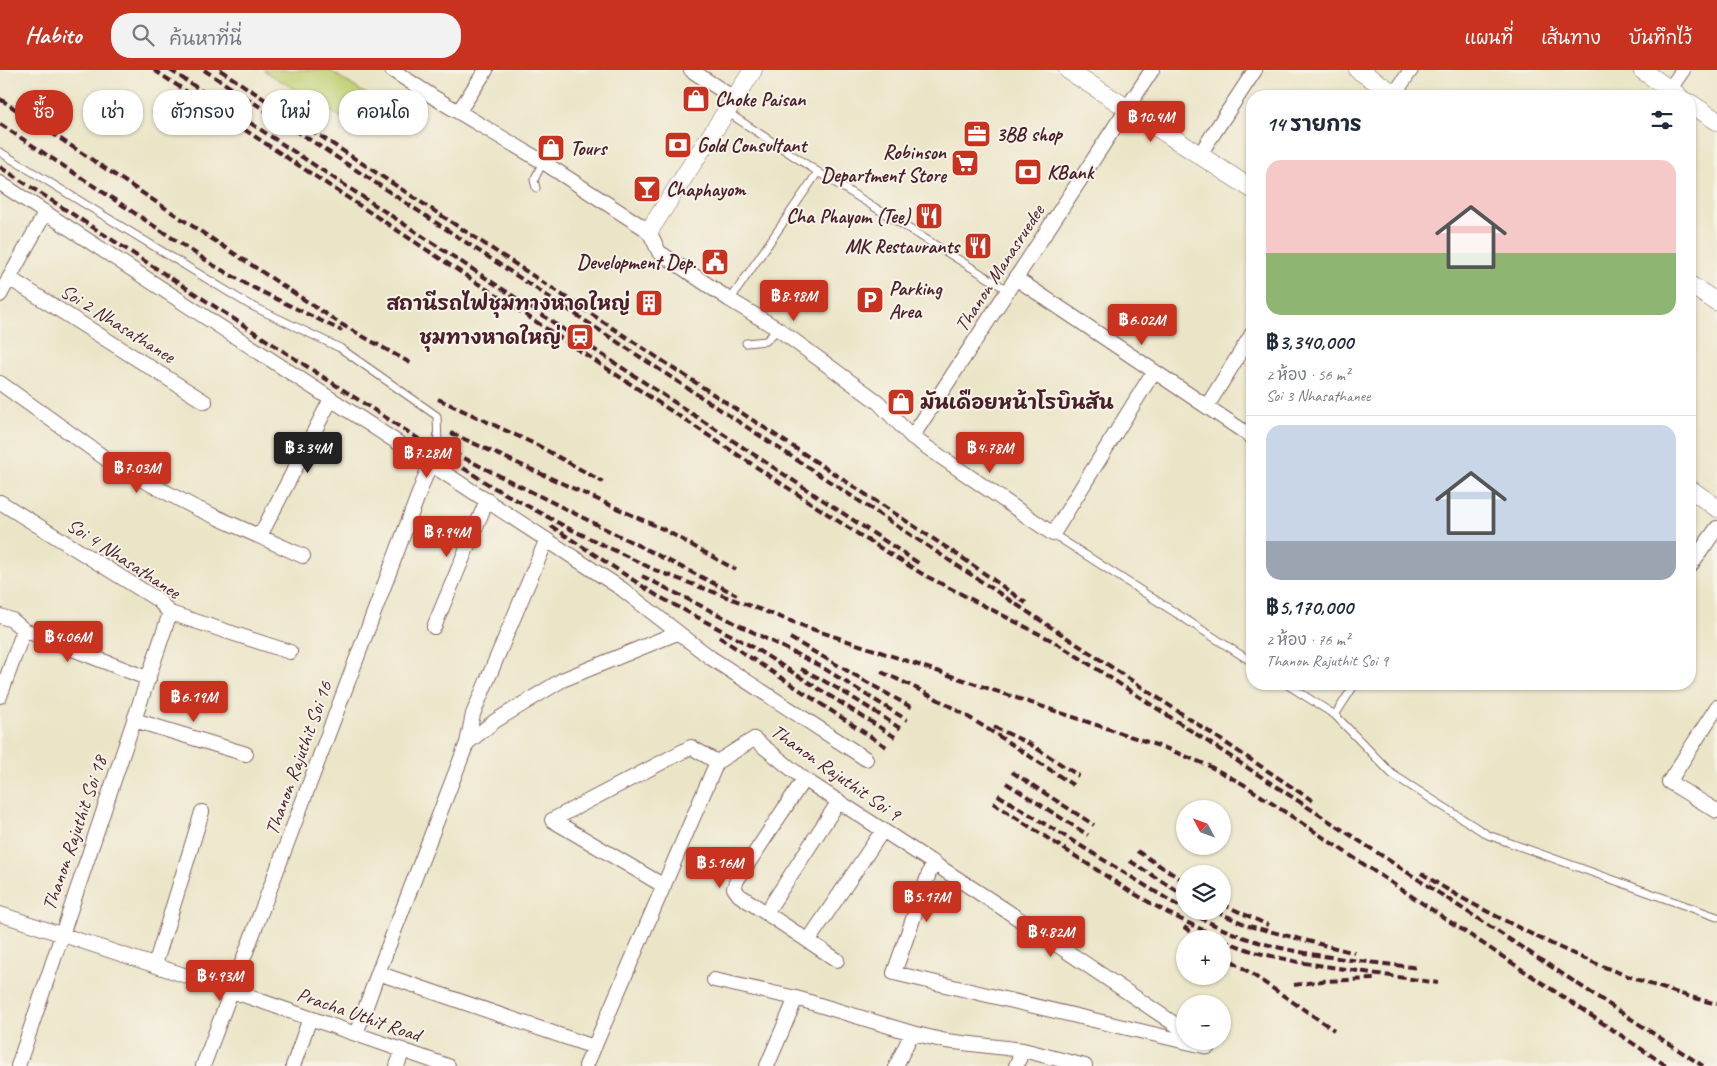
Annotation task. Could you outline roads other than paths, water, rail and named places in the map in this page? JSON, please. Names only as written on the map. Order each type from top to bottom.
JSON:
[{"type":"street","points":[[392,70],[543,162],[649,231],[659,252],[730,300],[778,329],[878,402],[912,437],[1053,534],[1154,371]]},
{"type":"street","points":[[458,111],[486,70]]},
{"type":"street","points":[[691,70],[731,105]]},
{"type":"street","points":[[649,231],[753,70]]},
{"type":"street","points":[[1068,70],[1200,154],[1246,186]]},
{"type":"street","name":"Thanon Manasruedee","points":[[912,437],[1152,70]]},
{"type":"street","points":[[1200,154],[1255,70]]},
{"type":"street","points":[[1358,70],[1386,90]]},
{"type":"street","points":[[1399,90],[1411,70]]},
{"type":"street","points":[[1642,70],[1666,90]]},
{"type":"street","points":[[1673,90],[1683,70]]},
{"type":"street","points":[[1696,108],[1717,121]]},
{"type":"street","points":[[0,183],[622,589],[711,658],[866,759]]},
{"type":"street","points":[[0,295],[45,213]]},
{"type":"street","name":"Soi 2 Nhasathanee","points":[[9,278],[205,402]]},
{"type":"street","points":[[1013,285],[1154,371],[1246,433]]},
{"type":"street","points":[[1696,289],[1717,302]]},
{"type":"street","points":[[1207,406],[1246,344]]},
{"type":"street","points":[[0,383],[116,466],[196,508],[303,556]]},
{"type":"street","points":[[260,536],[331,399]]},
{"type":"street","name":"Thanon Rajuthit Soi 16","points":[[203,1066],[430,464]]},
{"type":"street","points":[[1696,493],[1717,508]]},
{"type":"street","points":[[434,627],[487,500]]},
{"type":"street","name":"Soi 4 Nhasathanee","points":[[2,508],[158,600],[170,613],[290,652]]},
{"type":"street","points":[[1696,558],[1717,528]]},
{"type":"street","points":[[356,1034],[467,743],[473,714],[546,541]]},
{"type":"street","name":"Thanon Rajuthit Soi 18","points":[[18,1066],[61,933],[170,613]]},
{"type":"street","points":[[0,616],[12,620],[24,630],[148,679]]},
{"type":"street","points":[[0,696],[24,630]]},
{"type":"street","points":[[467,743],[495,721],[562,680],[677,633]]},
{"type":"street","points":[[1713,809],[1669,782],[1717,707]]},
{"type":"street","points":[[134,720],[246,754]]},
{"type":"street","name":"Thanon Rajuthit Soi 9","points":[[717,762],[754,739],[804,779],[933,862],[1176,1025]]},
{"type":"street","points":[[586,1066],[664,886],[717,762],[691,747],[552,820],[664,886]]},
{"type":"street","points":[[804,779],[734,888],[739,895],[837,960]]},
{"type":"street","points":[[766,913],[840,801]]},
{"type":"street","points":[[155,965],[202,812]]},
{"type":"street","points":[[808,941],[883,830]]},
{"type":"street","points":[[933,862],[894,973],[1176,1039]]},
{"type":"street","name":"Pracha Uthit Road","points":[[0,914],[232,991],[448,1066]]},
{"type":"street","points":[[378,973],[594,1047]]},
{"type":"street","points":[[714,980],[796,998],[912,1033],[946,1041],[1023,1050],[1085,1066]]},
{"type":"street","points":[[767,1066],[796,998]]},
{"type":"street","points":[[293,1066],[310,1018]]},
{"type":"street","points":[[896,1066],[912,1033]]},
{"type":"street","points":[[397,1066],[403,1050]]},
{"type":"street","points":[[1016,1066],[1023,1050]]},
{"type":"lane","points":[[731,105],[818,172],[1013,285]]},
{"type":"lane","points":[[0,152],[248,304],[340,348],[437,416],[438,445],[430,464]]},
{"type":"lane","points":[[536,188],[534,180],[543,162]]},
{"type":"lane","points":[[730,300],[818,172]]},
{"type":"lane","points":[[746,343],[766,341],[778,329]]},
{"type":"lane","points":[[1053,534],[1246,658]]},
{"type":"lane","points":[[1295,690],[1335,715],[1392,774],[1488,836],[1717,917]]},
{"type":"lane","points":[[1335,715],[1351,690]]},
{"type":"railway","points":[[154,70],[861,536],[924,575],[1051,640],[1080,658],[1703,1066]]},
{"type":"railway","points":[[170,70],[920,564]]},
{"type":"railway","points":[[204,70],[1313,801]]},
{"type":"railway","points":[[220,70],[964,559],[1026,603]]},
{"type":"railway","points":[[0,99],[341,324],[412,364]]},
{"type":"railway","points":[[0,124],[213,265],[250,286],[342,331]]},
{"type":"railway","points":[[0,167],[491,486],[566,527],[655,570],[809,628],[1168,749],[1207,765],[1243,784],[1667,1066]]},
{"type":"railway","points":[[438,399],[537,445],[603,482]]},
{"type":"railway","points":[[451,433],[665,530],[736,570]]},
{"type":"railway","points":[[442,447],[737,595]]},
{"type":"railway","points":[[551,526],[656,595],[751,646],[895,737]]},
{"type":"railway","points":[[642,576],[820,666],[907,720]]},
{"type":"railway","points":[[719,637],[888,748]]},
{"type":"railway","points":[[790,638],[914,709]]},
{"type":"railway","points":[[801,669],[839,690],[901,729]]},
{"type":"railway","points":[[881,672],[956,710],[1073,785]]},
{"type":"railway","points":[[994,727],[1030,744],[1079,776]]},
{"type":"railway","points":[[1012,772],[1094,825]]},
{"type":"railway","points":[[1006,783],[1088,835]]},
{"type":"railway","points":[[998,795],[1176,904]]},
{"type":"railway","points":[[993,803],[1128,890],[1203,930]]},
{"type":"railway","points":[[1137,851],[1176,876]]},
{"type":"railway","points":[[1130,861],[1176,890]]},
{"type":"railway","points":[[1421,873],[1483,909],[1555,946],[1635,979],[1717,1004]]},
{"type":"railway","points":[[1231,908],[1268,925]]},
{"type":"railway","points":[[1231,918],[1249,926],[1355,953]]},
{"type":"railway","points":[[1205,920],[1246,938],[1295,951],[1419,968]]},
{"type":"railway","points":[[1184,927],[1188,930]]},
{"type":"railway","points":[[1231,943],[1254,952],[1298,962],[1438,983]]},
{"type":"railway","points":[[1231,960],[1334,1030]]},
{"type":"railway","points":[[1294,985],[1322,981],[1374,979]]},
{"type":"place","name":"Choke Paisan","points":[[696,99]]},
{"type":"place","name":"3BB shop","points":[[977,134]]},
{"type":"place","name":"Gold Consultant","points":[[678,145]]},
{"type":"place","name":"Tours","points":[[551,148]]},
{"type":"place","name":"Robinson Department Store","points":[[965,163]]},
{"type":"place","name":"KBank","points":[[1028,172]]},
{"type":"place","name":"Chaphayom","points":[[647,189]]},
{"type":"place","name":"Cha Phayom (Tee)","points":[[929,216]]},
{"type":"place","name":"MK Restaurants","points":[[978,246]]},
{"type":"place","name":"Development Dep.","points":[[715,262]]},
{"type":"place","name":"Parking Area","points":[[870,300]]},
{"type":"place","name":"สถานีรถไฟชุมทางหาดใหญ่","points":[[649,303]]},
{"type":"place","name":"ชุมทางหาดใหญ่","points":[[580,337]]},
{"type":"place","name":"มันเดือยหน้าโรบินสัน","points":[[901,402]]}]
